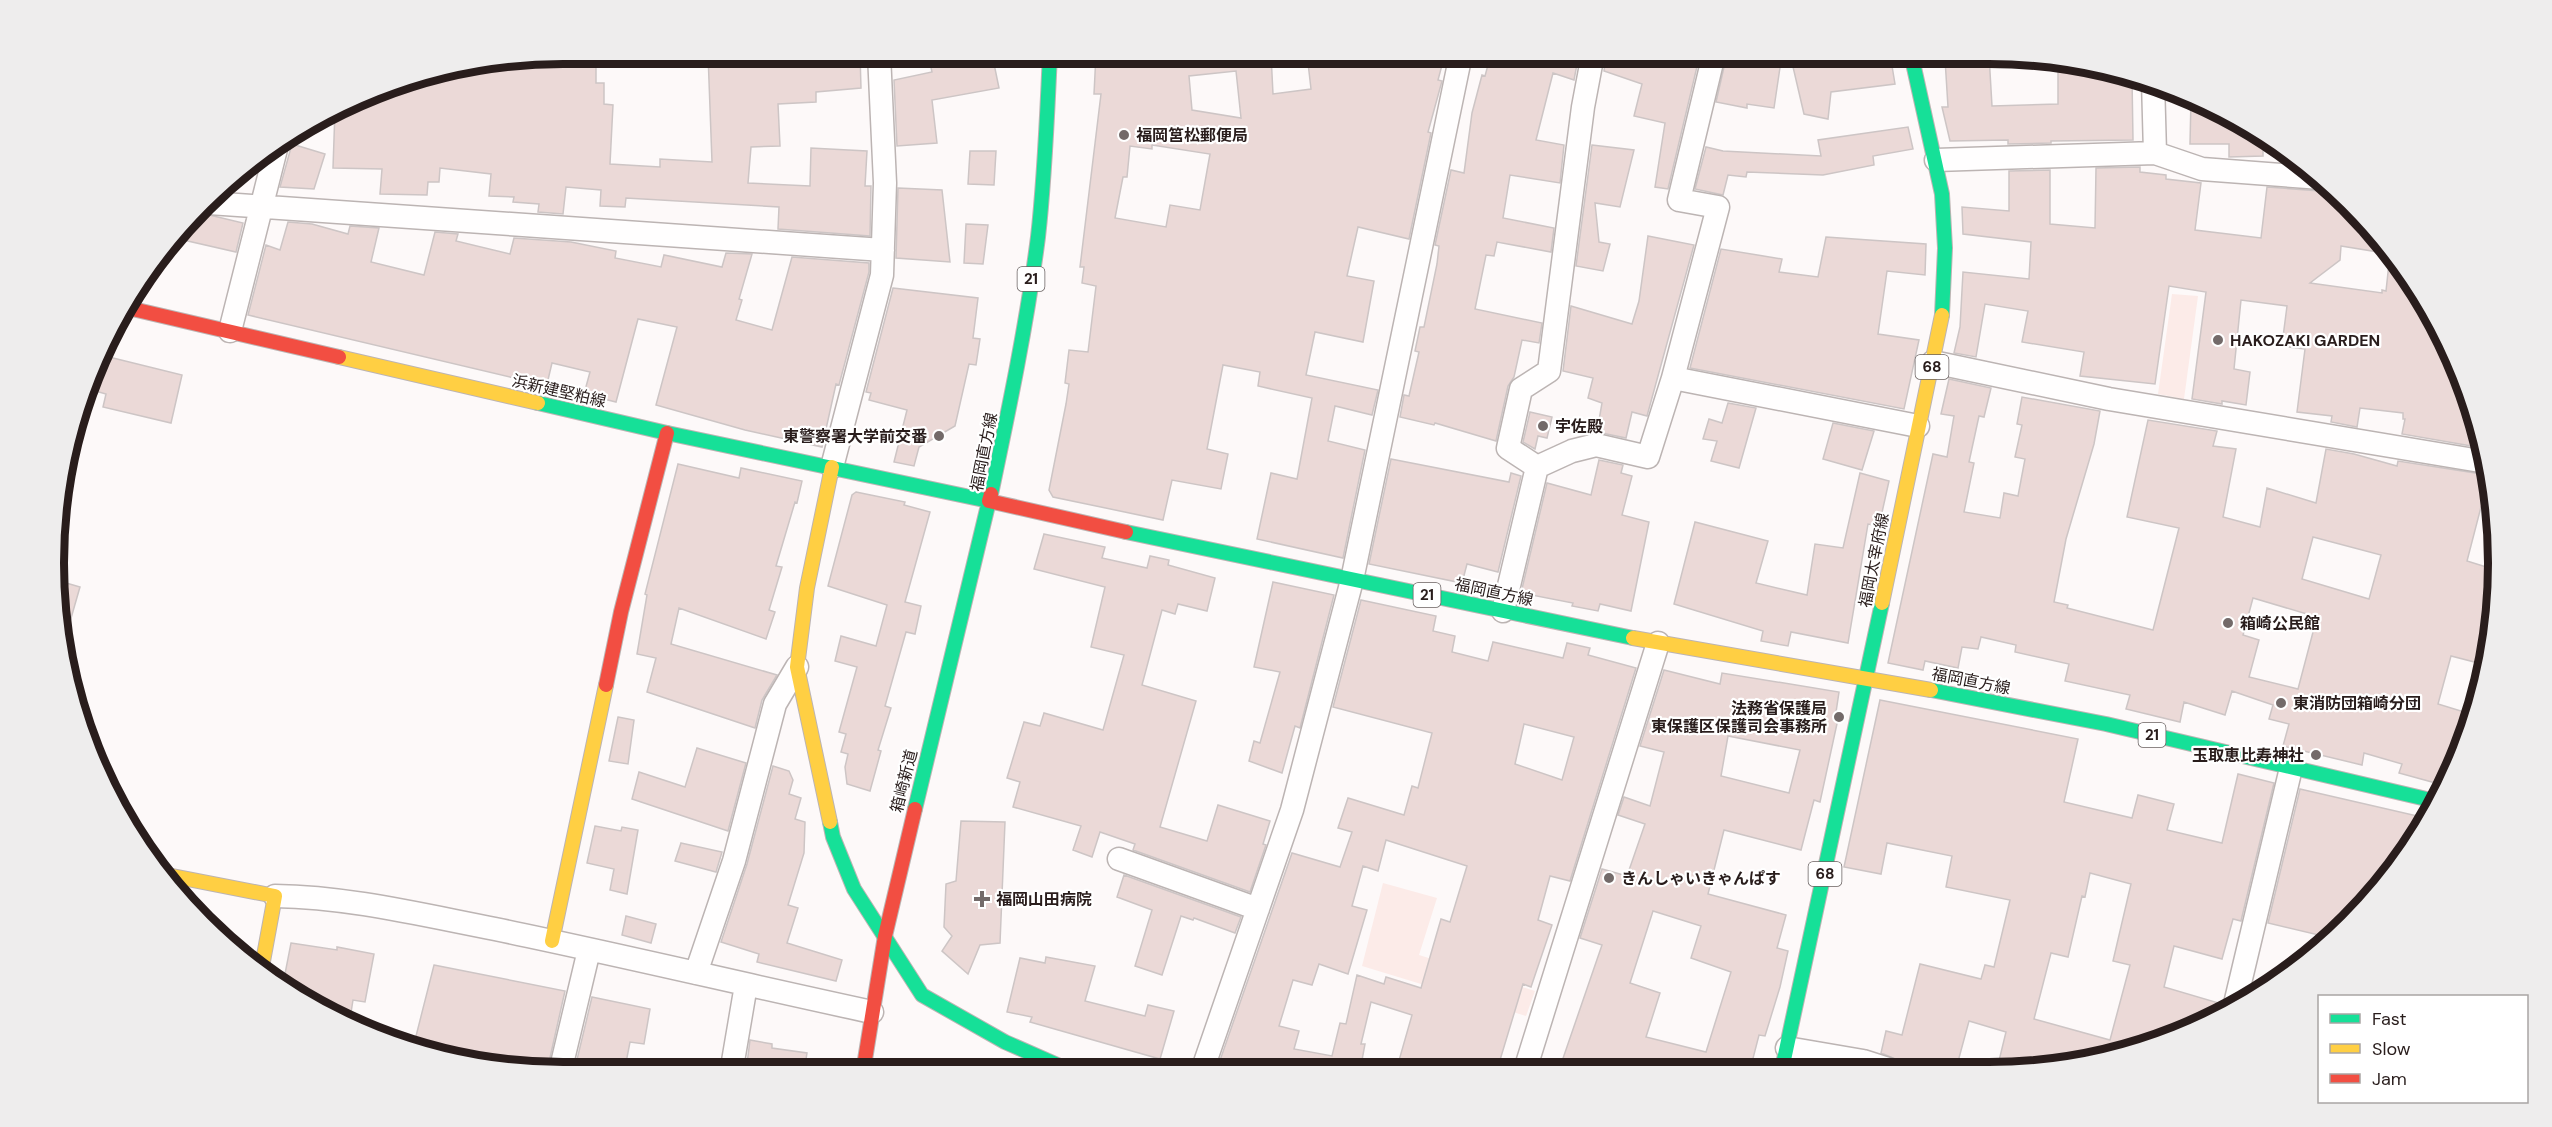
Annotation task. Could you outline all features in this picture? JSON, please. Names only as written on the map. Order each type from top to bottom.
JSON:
[{"type":"main road","name":"福岡直方線","points":[[1050,64],[1047,133],[1038,236],[1023,335],[989,501],[1026,511],[1658,643],[1867,678],[2106,724],[2428,799]]},
{"type":"main road","name":"福岡太宰府線","points":[[1785,1059],[1941,326],[1945,248],[1942,194],[1913,64]]},
{"type":"main road","name":"浜新建堅粕線","points":[[134,309],[667,433],[989,501]]},
{"type":"main road","points":[[552,941],[621,612],[667,433]]},
{"type":"main road","points":[[832,467],[807,588],[797,667],[833,837],[854,890],[922,996],[1005,1042],[1051,1062]]},
{"type":"main road","name":"箱崎新道","points":[[864,1062],[885,936],[989,501]]},
{"type":"main road","points":[[175,877],[275,896],[263,961]]},
{"type":"street","points":[[832,467],[882,275],[885,183],[879,64]]},
{"type":"street","points":[[1205,1062],[1292,810],[1352,580],[1459,64]]},
{"type":"street","points":[[1538,467],[1508,448],[1521,388],[1549,371],[1583,106],[1591,64]]},
{"type":"street","points":[[1538,467],[1572,451],[1596,446],[1648,457],[1673,378],[1718,207],[1679,200],[1712,64]]},
{"type":"street","points":[[2153,93],[2155,153]]},
{"type":"street","points":[[1936,160],[2155,153],[2202,169],[2303,177]]},
{"type":"street","points":[[230,332],[274,158]]},
{"type":"street","points":[[218,204],[883,250]]},
{"type":"street","points":[[1933,362],[2109,399],[2477,460]]},
{"type":"street","points":[[1673,378],[1918,426]]},
{"type":"street","points":[[1503,611],[1538,467]]},
{"type":"street","points":[[1527,1062],[1658,643]]},
{"type":"street","points":[[696,973],[734,861],[775,704],[797,667]]},
{"type":"street","points":[[2237,997],[2291,768]]},
{"type":"street","points":[[1119,858],[1258,909]]},
{"type":"street","points":[[275,896],[335,900],[552,941],[872,1012]]},
{"type":"street","points":[[562,1062],[589,950]]},
{"type":"street","points":[[733,1062],[746,985]]},
{"type":"street","points":[[1785,1059],[1866,1062]]},
{"type":"shaded area","points":[[2172,294],[2198,296],[2184,399],[2158,394]]},
{"type":"shaded area","points":[[1383,883],[1437,898],[1419,955],[1535,991],[1526,1016],[1362,966]]},
{"type":"building","points":[[564,64],[596,64],[596,83],[604,83],[604,104],[613,105],[610,164],[660,167],[660,159],[712,162],[708,64],[860,64],[861,88],[816,92],[816,102],[778,104],[780,146],[751,147],[748,183],[810,186],[811,148],[867,151],[865,186],[871,186],[870,236],[778,229],[779,207],[626,198],[625,207],[600,206],[601,190],[566,187],[563,214],[538,212],[539,204],[513,202],[514,197],[489,196],[491,174],[440,168],[439,182],[428,182],[427,195],[380,194],[382,169],[333,168],[335,120],[373,102],[403,91],[466,74]]},
{"type":"building","points":[[930,64],[994,64],[999,88],[932,100],[937,143],[897,146],[894,80],[932,72]]},
{"type":"building","points":[[1096,64],[1272,64],[1273,94],[1311,89],[1308,64],[1442,64],[1438,80],[1442,81],[1428,132],[1431,133],[1409,239],[1358,227],[1347,276],[1374,281],[1363,342],[1315,332],[1306,375],[1378,390],[1372,415],[1335,406],[1328,441],[1365,450],[1343,558],[1257,539],[1271,473],[1297,479],[1312,398],[1258,386],[1260,372],[1223,365],[1207,449],[1228,454],[1221,489],[1172,480],[1163,520],[1053,497],[1049,490],[1069,384],[1065,383],[1069,350],[1088,352],[1096,286],[1082,283],[1084,267],[1080,267],[1101,94],[1094,94]],"holes":[[[1236,71],[1241,118],[1192,110],[1189,76]],[[1152,145],[1210,154],[1200,210],[1170,205],[1166,227],[1115,218],[1123,177],[1127,177],[1130,146],[1152,149]]]},
{"type":"building","points":[[1488,64],[1577,64],[1574,80],[1553,73],[1536,140],[1564,145],[1560,183],[1510,175],[1503,218],[1554,228],[1551,252],[1497,242],[1494,256],[1486,255],[1475,309],[1542,323],[1539,343],[1522,340],[1514,377],[1508,386],[1496,441],[1435,423],[1434,425],[1400,417],[1404,395],[1409,396],[1419,352],[1415,351],[1420,327],[1424,327],[1437,264],[1439,246],[1435,245],[1451,170],[1464,173],[1472,113],[1482,75],[1485,76]]},
{"type":"building","points":[[1605,64],[1698,64],[1668,189],[1655,187],[1665,123],[1634,116],[1642,84],[1604,71]]},
{"type":"building","points":[[1725,64],[1781,64],[1774,108],[1747,104],[1747,108],[1716,102]]},
{"type":"building","points":[[1792,64],[1892,64],[1895,84],[1831,92],[1828,119],[1804,114]]},
{"type":"building","points":[[1945,64],[1990,64],[1992,106],[2058,104],[2058,70],[2086,74],[2132,86],[2133,140],[2008,144],[2008,140],[1950,141],[1942,107],[1948,107]]},
{"type":"building","points":[[2191,108],[2238,131],[2263,147],[2263,156],[2229,157],[2229,144],[2190,144]]},
{"type":"building","points":[[1908,127],[1913,149],[1873,156],[1874,165],[1823,175],[1747,172],[1746,177],[1728,175],[1723,195],[1695,189],[1706,147],[1723,151],[1821,156],[1818,140]]},
{"type":"building","points":[[292,145],[325,154],[314,189],[280,187]]},
{"type":"building","points":[[1592,145],[1634,150],[1620,207],[1595,203],[1599,242],[1610,244],[1603,271],[1576,266]]},
{"type":"building","points":[[970,151],[996,151],[994,185],[968,184]]},
{"type":"building","points":[[2140,167],[2140,172],[2166,175],[2166,179],[2201,183],[2195,230],[2261,238],[2267,187],[2321,191],[2364,234],[2378,252],[2341,246],[2340,260],[2310,283],[2382,293],[2382,290],[2386,291],[2389,266],[2421,314],[2436,343],[2461,403],[2473,446],[2402,434],[2405,419],[2403,419],[2403,413],[2360,408],[2357,427],[2331,422],[2332,416],[2297,412],[2305,349],[2289,347],[2290,338],[2283,337],[2287,306],[2241,300],[2234,369],[2250,372],[2246,405],[2192,399],[2206,292],[2169,286],[2155,384],[2080,376],[2084,352],[2022,342],[2028,311],[1985,304],[1976,357],[1954,353],[1960,327],[1963,272],[2029,279],[2031,242],[1963,234],[1962,207],[2009,211],[2009,171],[2050,170],[2050,224],[2095,228],[2096,168]]},
{"type":"building","points":[[898,188],[942,190],[950,262],[896,258]]},
{"type":"building","points":[[207,215],[243,223],[236,252],[183,240]]},
{"type":"building","points":[[288,222],[312,224],[348,234],[350,226],[379,228],[371,262],[424,275],[435,232],[458,234],[456,241],[510,254],[514,238],[571,242],[616,251],[615,258],[661,267],[664,255],[722,267],[726,253],[752,254],[739,299],[742,300],[736,320],[772,330],[792,257],[869,263],[869,272],[839,385],[836,384],[822,447],[745,430],[656,405],[677,327],[638,319],[616,402],[584,394],[590,372],[552,363],[547,384],[248,315],[266,245],[280,250]]},
{"type":"building","points":[[966,224],[988,225],[983,264],[964,263]]},
{"type":"building","points":[[1648,236],[1694,245],[1647,416],[1632,412],[1626,438],[1597,432],[1602,403],[1588,398],[1593,378],[1563,371],[1571,306],[1632,324],[1639,301]]},
{"type":"building","points":[[1826,237],[1926,244],[1925,275],[1887,271],[1878,334],[1919,340],[1904,409],[1690,368],[1721,249],[1782,259],[1779,272],[1818,277]]},
{"type":"building","points":[[893,288],[978,298],[973,338],[980,339],[976,365],[969,364],[955,426],[919,447],[914,466],[894,462],[907,410],[869,400],[871,393],[866,392]]},
{"type":"building","points":[[109,357],[182,375],[171,423],[103,407],[106,394],[95,391]]},
{"type":"building","points":[[1949,379],[1991,388],[1984,417],[1979,416],[1969,462],[1974,463],[1964,512],[2000,518],[2004,493],[2018,496],[2025,459],[2015,457],[2022,425],[2017,424],[2022,397],[2100,411],[2094,444],[2066,539],[2054,602],[2068,605],[2067,608],[2153,630],[2179,528],[2127,517],[2148,420],[2217,431],[2213,446],[2236,449],[2223,517],[2260,527],[2267,488],[2316,503],[2326,449],[2397,466],[2398,461],[2479,474],[2484,508],[2481,507],[2467,561],[2488,567],[2483,629],[2478,663],[2451,656],[2438,704],[2464,712],[2450,754],[2436,783],[2399,773],[2402,764],[2364,753],[2362,765],[2283,746],[2289,724],[2269,719],[2273,705],[2232,691],[2225,715],[2184,702],[2180,722],[2126,709],[2130,695],[2065,681],[2069,664],[2015,652],[2016,645],[1981,637],[1978,649],[1962,647],[1958,668],[1925,661],[1923,670],[1888,663],[1933,454],[1947,457],[1954,416],[1941,414]],"holes":[[[2313,537],[2381,555],[2369,599],[2302,579]],[[2253,598],[2317,617],[2298,689],[2249,677],[2259,640],[2243,635]]]},
{"type":"building","points":[[1728,403],[1756,408],[1739,468],[1711,461],[1717,441],[1703,439],[1709,419],[1722,423]]},
{"type":"building","points":[[1530,412],[1552,417],[1547,438],[1538,436],[1535,449],[1523,442]]},
{"type":"building","points":[[1833,423],[1874,431],[1862,470],[1823,459]]},
{"type":"building","points":[[1391,459],[1509,482],[1511,473],[1521,476],[1498,572],[1467,564],[1462,583],[1369,564]]},
{"type":"building","points":[[1599,460],[1623,465],[1621,473],[1632,476],[1622,515],[1649,522],[1631,611],[1600,604],[1598,611],[1572,606],[1573,603],[1521,593],[1547,483],[1591,495]]},
{"type":"building","points":[[678,464],[739,478],[741,468],[802,481],[776,566],[782,567],[769,610],[775,612],[766,639],[679,608],[671,644],[777,675],[762,700],[755,728],[647,692],[656,658],[637,654],[647,595],[645,594]]},
{"type":"building","points":[[1860,473],[1889,481],[1879,526],[1868,524],[1848,643],[1791,632],[1788,646],[1761,641],[1763,631],[1674,604],[1695,522],[1768,541],[1756,583],[1807,595],[1815,544],[1843,548]]},
{"type":"building","points":[[856,492],[905,502],[904,505],[930,512],[905,602],[921,606],[915,634],[906,632],[885,706],[891,708],[878,750],[881,751],[870,791],[847,784],[845,767],[848,754],[841,752],[846,734],[839,732],[857,667],[835,661],[841,636],[876,646],[887,605],[828,586],[852,495]]},
{"type":"building","points":[[1044,534],[1105,547],[1102,558],[1147,568],[1150,556],[1169,560],[1168,565],[1215,578],[1207,611],[1178,604],[1175,614],[1162,610],[1142,685],[1196,701],[1160,827],[1207,841],[1218,805],[1270,821],[1263,844],[1266,845],[1250,892],[1133,850],[1135,844],[1100,832],[1092,857],[1073,850],[1081,826],[1013,807],[1020,782],[1007,778],[1024,722],[1040,726],[1044,713],[1103,730],[1124,655],[1091,647],[1105,587],[1034,569]]},
{"type":"building","points":[[1273,582],[1334,595],[1300,728],[1295,726],[1282,773],[1249,761],[1254,741],[1260,743],[1280,672],[1254,667]]},
{"type":"building","points":[[65,583],[80,587],[69,626]]},
{"type":"building","points":[[1361,600],[1436,616],[1433,631],[1455,636],[1452,652],[1488,661],[1493,642],[1563,658],[1567,643],[1590,648],[1588,655],[1636,668],[1570,881],[1550,876],[1538,920],[1552,925],[1531,987],[1523,984],[1499,1062],[1399,1062],[1412,1015],[1371,1002],[1361,1044],[1365,1044],[1362,1062],[1219,1062],[1292,853],[1340,867],[1352,832],[1338,828],[1348,798],[1404,815],[1412,786],[1418,788],[1432,733],[1333,707]],"holes":[[[1524,724],[1574,737],[1562,780],[1515,764]],[[1386,840],[1467,866],[1450,922],[1441,919],[1421,988],[1386,977],[1384,984],[1357,975],[1346,1024],[1340,1023],[1332,1056],[1294,1049],[1299,1031],[1279,1026],[1293,980],[1312,985],[1319,964],[1348,974],[1367,910],[1352,906],[1363,866],[1378,871]]]},
{"type":"building","points":[[1664,670],[1720,684],[1722,673],[1839,692],[1835,719],[1838,719],[1820,802],[1814,800],[1801,850],[1724,830],[1708,894],[1786,915],[1777,948],[1788,951],[1780,987],[1765,1036],[1759,1035],[1752,1062],[1562,1062],[1602,945],[1580,938],[1602,869],[1627,876],[1645,824],[1618,815],[1624,797],[1650,806],[1664,752],[1640,746]],"holes":[[[1728,736],[1800,750],[1789,793],[1721,776]],[[1653,911],[1701,926],[1691,958],[1731,972],[1706,1052],[1646,1037],[1660,993],[1630,983]]]},
{"type":"building","points":[[1880,700],[2078,739],[2064,802],[2132,818],[2138,795],[2174,804],[2167,830],[2222,843],[2238,774],[2274,783],[2241,921],[2233,919],[2222,959],[2174,946],[2164,987],[2222,1004],[2179,1025],[2149,1036],[2086,1053],[2054,1058],[1999,1062],[2006,1032],[1969,1021],[1958,1062],[1899,1062],[1881,1053],[1886,1031],[1902,1035],[1920,964],[1981,979],[1985,965],[1994,967],[2010,900],[1946,887],[1952,856],[1887,843],[1881,874],[1844,867]],"holes":[[[2090,873],[2131,884],[2113,961],[2130,965],[2110,1040],[2034,1019],[2051,953],[2068,957],[2082,896],[2085,897]]]},
{"type":"building","points":[[618,717],[634,720],[628,764],[609,761]]},
{"type":"building","points":[[697,748],[746,763],[728,831],[632,799],[639,772],[685,787]]},
{"type":"building","points":[[773,766],[789,771],[793,780],[789,794],[801,798],[795,819],[805,822],[804,853],[788,905],[798,908],[787,943],[842,960],[836,981],[757,962],[759,954],[721,942],[747,864]]},
{"type":"building","points":[[2300,789],[2419,816],[2364,893],[2321,936],[2268,923]]},
{"type":"building","name":"福岡山田病院","points":[[961,821],[1005,822],[1000,943],[980,945],[968,974],[942,951],[952,936],[944,927],[946,884],[956,881]]},
{"type":"building","points":[[595,826],[621,831],[622,827],[638,830],[627,894],[610,890],[614,869],[587,863]]},
{"type":"building","points":[[681,843],[722,852],[716,872],[675,861]]},
{"type":"building","points":[[1124,875],[1241,917],[1235,933],[1194,918],[1193,920],[1181,916],[1162,975],[1135,966],[1152,910],[1117,897]]},
{"type":"building","points":[[626,916],[656,924],[651,943],[622,935]]},
{"type":"building","points":[[291,943],[337,950],[337,947],[374,954],[365,1002],[353,1000],[351,1015],[314,996],[284,977]]},
{"type":"building","points":[[1046,957],[1095,966],[1085,1001],[1145,1016],[1148,1005],[1174,1011],[1160,1059],[1030,1022],[1032,1017],[1007,1012],[1020,958],[1045,963]]},
{"type":"building","points":[[434,965],[565,991],[549,1062],[466,1053],[415,1040]]},
{"type":"building","points":[[592,997],[650,1009],[644,1044],[630,1042],[626,1062],[576,1062]]},
{"type":"building","points":[[750,1040],[772,1044],[772,1048],[807,1053],[806,1062],[747,1062]]},
{"type":"traffic: fast","points":[[991,494],[1034,269],[1044,168],[1049,64]]},
{"type":"traffic: fast","points":[[1913,64],[1942,194],[1945,248],[1942,315]]},
{"type":"traffic: fast","points":[[538,403],[667,433],[989,501],[915,809]]},
{"type":"traffic: fast","points":[[1126,532],[1633,638]]},
{"type":"traffic: fast","points":[[1784,1062],[1882,603]]},
{"type":"traffic: fast","points":[[1931,690],[2106,724],[2428,799]]},
{"type":"traffic: fast","points":[[830,822],[833,837],[854,889],[922,995],[1005,1042],[1051,1062]]},
{"type":"traffic: slow","points":[[1882,603],[1942,315]]},
{"type":"traffic: slow","points":[[339,357],[538,403]]},
{"type":"traffic: slow","points":[[830,822],[797,667],[807,588],[832,467]]},
{"type":"traffic: slow","points":[[1633,638],[1931,690]]},
{"type":"traffic: slow","points":[[552,941],[606,685]]},
{"type":"traffic: slow","points":[[175,877],[275,896],[263,961]]},
{"type":"traffic: jam","points":[[134,309],[339,357]]},
{"type":"traffic: jam","points":[[606,685],[621,612],[667,433]]},
{"type":"traffic: jam","points":[[991,494],[989,501],[1126,532]]},
{"type":"traffic: jam","points":[[865,1062],[885,936],[915,809]]},
{"type":"place","name":"福岡筥松郵便局","points":[[1124,135]]},
{"type":"place","name":"HAKOZAKI GARDEN","points":[[2218,340]]},
{"type":"place","name":"宇佐殿","points":[[1543,426]]},
{"type":"place","name":"東警察署大学前交番","points":[[939,436]]},
{"type":"place","name":"箱崎公民館","points":[[2228,623]]},
{"type":"place","name":"東消防団箱崎分団","points":[[2281,703]]},
{"type":"place","name":"法務省保護局 東保護区保護司会事務所","points":[[1839,717]]},
{"type":"place","name":"玉取恵比寿神社","points":[[2316,755]]},
{"type":"place","name":"きんしゃいきゃんぱす","points":[[1609,878]]},
{"type":"place","name":"福岡山田病院","points":[[982,899]]}]
